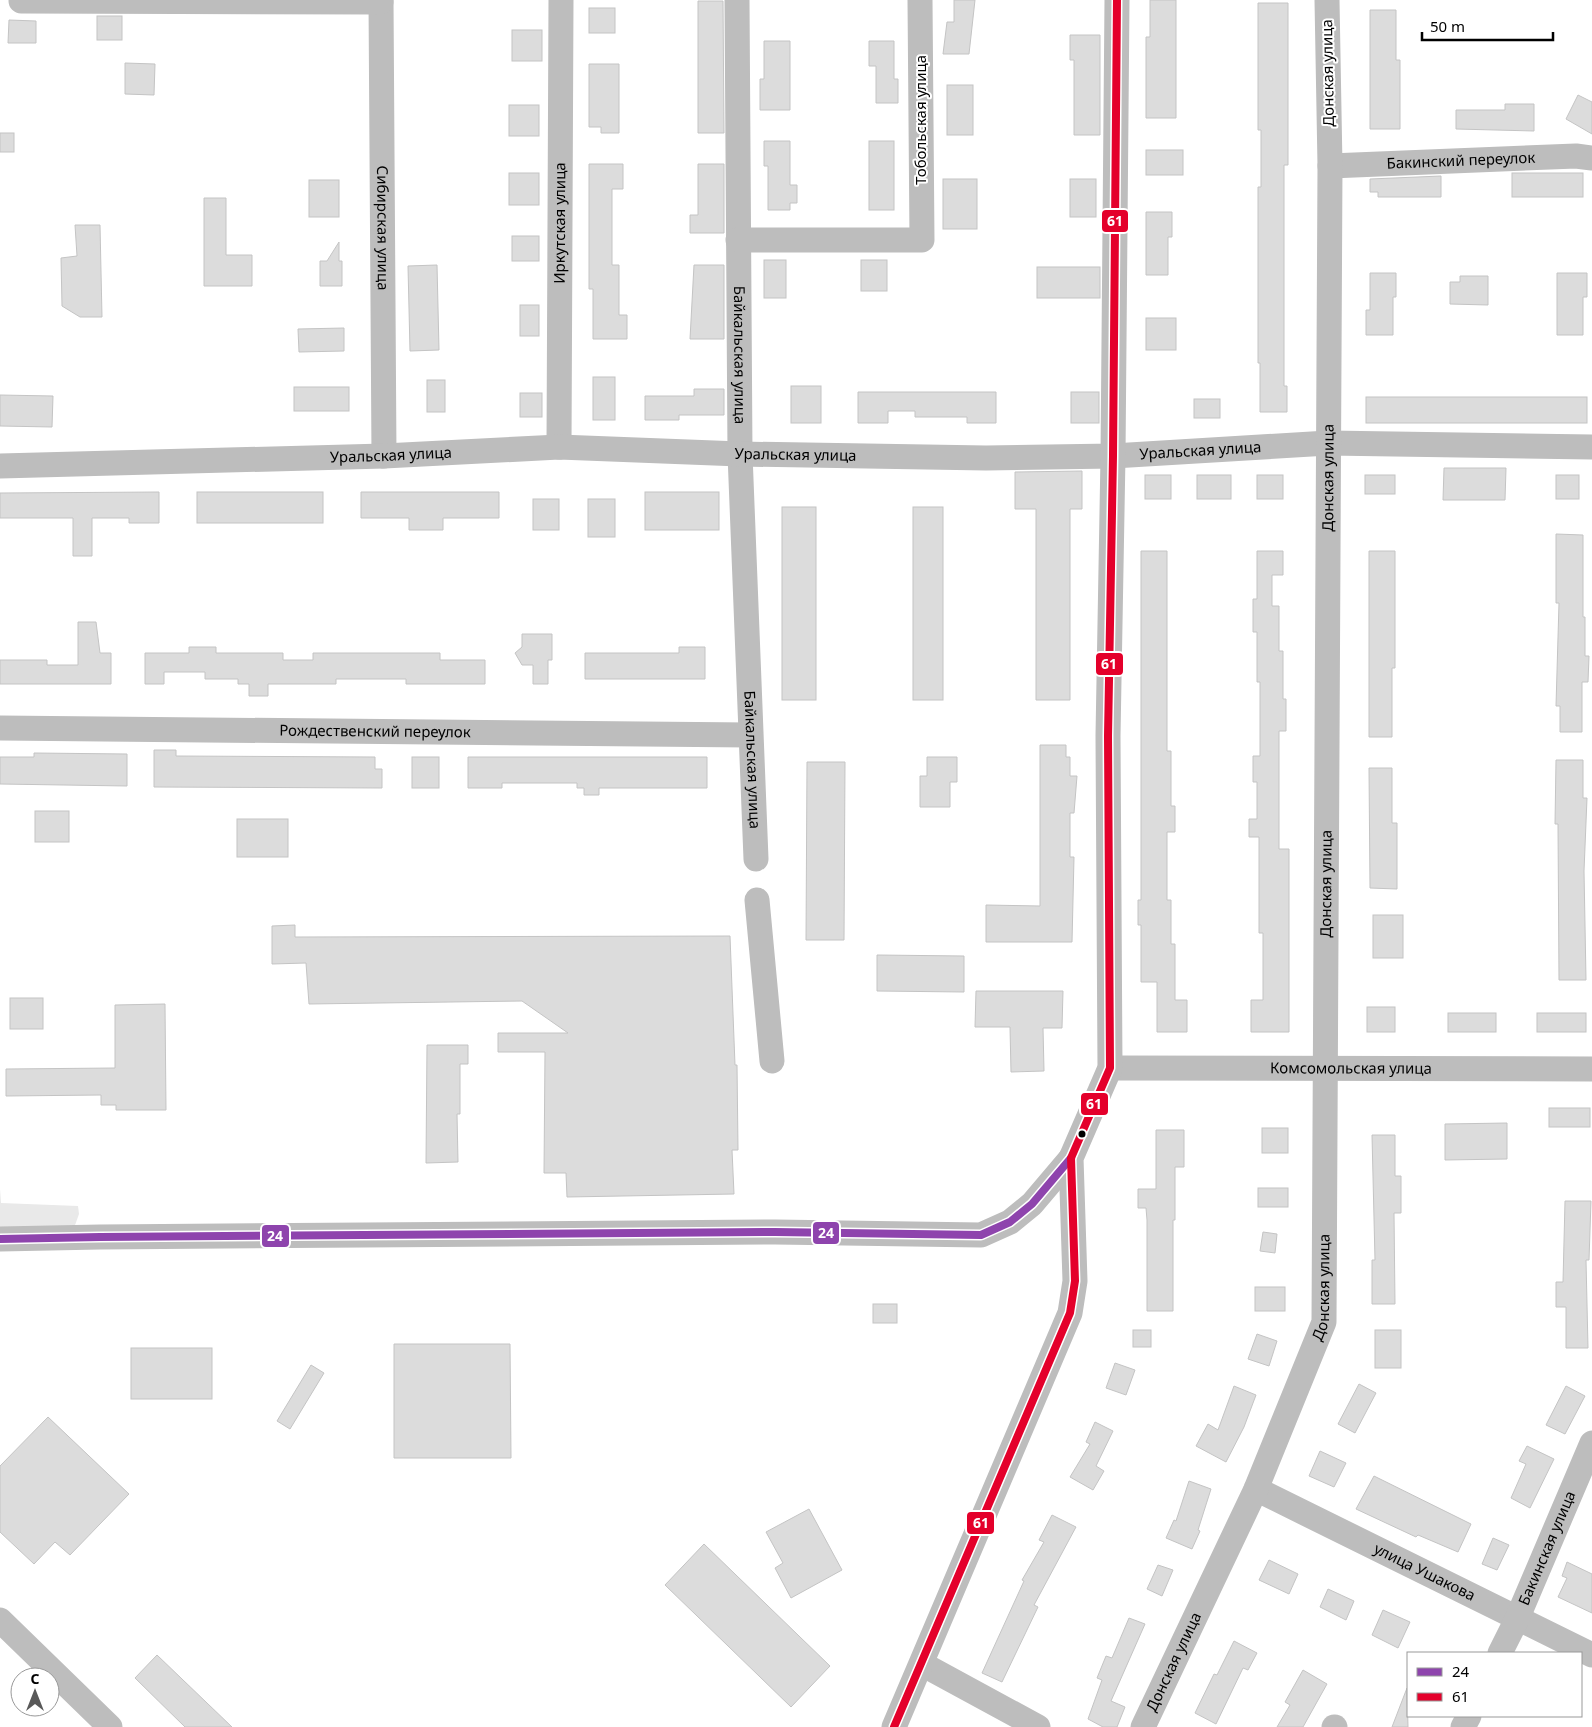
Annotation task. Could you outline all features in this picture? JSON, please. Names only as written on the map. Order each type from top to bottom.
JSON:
[{"type":"street","name":"Иркутская улица","points":[[559,448],[561,0]]},
{"type":"street","name":"Байкальская улица","points":[[737,0],[740,454],[756,859]]},
{"type":"street","name":"Тобольская улица","points":[[738,240],[922,240],[920,0]]},
{"type":"street","points":[[0,1239],[100,1236],[766,1232],[981,1234],[1010,1222],[1032,1204],[1071,1158],[1110,1068],[1108,736],[1113,456],[1117,0]]},
{"type":"street","name":"Донская улица","points":[[1143,1727],[1256,1489],[1324,1322],[1330,166],[1327,0]]},
{"type":"street","points":[[21,1],[381,1]]},
{"type":"street","name":"Сибирская улица","points":[[381,1],[384,456]]},
{"type":"street","name":"Бакинский переулок","points":[[1330,166],[1576,156],[1592,158]]},
{"type":"street","name":"Уральская улица","points":[[0,466],[384,456],[559,448],[740,454],[986,458],[1113,456],[1328,443],[1592,447]]},
{"type":"street","name":"Рождественский переулок","points":[[0,728],[750,735]]},
{"type":"street","points":[[757,900],[772,1061]]},
{"type":"street","name":"Комсомольская улица","points":[[1110,1068],[1592,1069]]},
{"type":"street","points":[[894,1727],[1070,1313],[1075,1281],[1071,1158]]},
{"type":"street","name":"Бакинская улица","points":[[1500,1652],[1517,1619],[1592,1442]]},
{"type":"street","name":"улица Ушакова","points":[[1256,1489],[1592,1656]]},
{"type":"street","points":[[0,1620],[110,1727]]},
{"type":"street","points":[[922,1664],[1038,1727]]},
{"type":"shaded area","points":[[0,1189],[1,1203],[78,1206],[79,1214],[74,1228],[0,1231]]},
{"type":"building","points":[[954,0],[975,0],[969,54],[943,54],[947,22],[954,22]]},
{"type":"building","points":[[1150,0],[1176,0],[1176,118],[1146,118],[1146,37],[1150,37]]},
{"type":"building","points":[[698,1],[723,1],[724,133],[698,133]]},
{"type":"building","points":[[1258,3],[1288,3],[1288,165],[1284,165],[1284,386],[1287,386],[1287,412],[1260,412],[1260,363],[1258,363],[1258,187],[1261,187],[1261,130],[1258,130]]},
{"type":"building","points":[[589,8],[615,8],[615,33],[589,33]]},
{"type":"building","points":[[1370,10],[1396,10],[1396,60],[1400,60],[1400,129],[1370,129]]},
{"type":"building","points":[[97,16],[122,16],[122,40],[97,40]]},
{"type":"building","points":[[9,20],[36,21],[36,43],[8,43]]},
{"type":"building","points":[[512,30],[542,30],[542,61],[512,61]]},
{"type":"building","points":[[1070,35],[1100,35],[1100,135],[1074,135],[1074,60],[1070,60]]},
{"type":"building","points":[[764,41],[790,41],[790,110],[760,110],[760,79],[764,79]]},
{"type":"building","points":[[869,41],[894,41],[894,79],[898,79],[898,103],[876,103],[876,66],[869,66]]},
{"type":"building","points":[[125,63],[155,64],[154,95],[125,94]]},
{"type":"building","points":[[589,64],[619,64],[619,133],[601,133],[601,127],[589,127]]},
{"type":"building","points":[[947,85],[973,85],[973,135],[947,135]]},
{"type":"building","points":[[1578,95],[1592,102],[1592,134],[1566,119]]},
{"type":"building","points":[[1505,104],[1534,104],[1534,131],[1456,129],[1456,110],[1505,110]]},
{"type":"building","points":[[509,105],[539,105],[539,136],[509,136]]},
{"type":"building","points":[[0,133],[14,133],[14,152],[0,152]]},
{"type":"building","points":[[764,141],[790,141],[790,185],[797,185],[797,203],[790,203],[790,210],[768,210],[768,166],[764,166]]},
{"type":"building","points":[[869,141],[894,141],[894,210],[869,210]]},
{"type":"building","points":[[1146,150],[1183,150],[1183,175],[1146,175]]},
{"type":"building","points":[[589,164],[623,164],[623,189],[612,189],[612,265],[619,265],[619,315],[627,315],[627,339],[593,339],[593,289],[589,289]]},
{"type":"building","points":[[698,164],[724,164],[724,233],[690,233],[690,215],[698,215]]},
{"type":"building","points":[[509,173],[539,173],[539,205],[509,205]]},
{"type":"building","points":[[1512,173],[1583,173],[1583,197],[1512,197]]},
{"type":"building","points":[[1441,176],[1441,197],[1378,197],[1378,192],[1370,192],[1370,179]]},
{"type":"building","points":[[943,179],[977,179],[977,229],[943,229]]},
{"type":"building","points":[[1070,179],[1096,179],[1096,217],[1070,217]]},
{"type":"building","points":[[309,180],[339,180],[339,217],[309,217]]},
{"type":"building","points":[[204,198],[226,198],[226,255],[252,255],[252,286],[204,286]]},
{"type":"building","points":[[1146,212],[1172,212],[1172,237],[1168,237],[1168,275],[1146,275]]},
{"type":"building","points":[[75,225],[100,225],[102,317],[80,317],[62,306],[61,258],[77,256]]},
{"type":"building","points":[[512,236],[539,236],[539,261],[512,261]]},
{"type":"building","points":[[339,242],[339,261],[342,261],[342,286],[320,286],[320,261],[327,261]]},
{"type":"building","points":[[764,260],[786,260],[786,298],[764,298]]},
{"type":"building","points":[[861,260],[887,260],[887,291],[861,291]]},
{"type":"building","points":[[437,265],[439,350],[410,351],[408,266]]},
{"type":"building","points":[[694,265],[724,265],[724,339],[690,339]]},
{"type":"building","points":[[1037,267],[1100,267],[1100,298],[1037,298]]},
{"type":"building","points":[[1370,273],[1396,273],[1396,297],[1393,297],[1393,335],[1366,335],[1366,310],[1370,310]]},
{"type":"building","points":[[1557,273],[1587,273],[1587,297],[1583,297],[1583,335],[1557,335]]},
{"type":"building","points":[[1460,276],[1488,276],[1488,305],[1450,304],[1450,282],[1460,282]]},
{"type":"building","points":[[520,305],[539,305],[539,336],[520,336]]},
{"type":"building","points":[[1146,318],[1176,318],[1176,350],[1146,350]]},
{"type":"building","points":[[344,328],[344,351],[299,352],[298,329]]},
{"type":"building","points":[[593,377],[615,377],[615,420],[593,420]]},
{"type":"building","points":[[427,380],[445,380],[445,412],[427,412]]},
{"type":"building","points":[[791,386],[821,386],[821,423],[791,423]]},
{"type":"building","points":[[294,387],[349,387],[349,411],[294,411]]},
{"type":"building","points":[[694,389],[724,389],[724,415],[679,415],[679,420],[645,420],[645,396],[694,396]]},
{"type":"building","points":[[858,392],[996,392],[996,423],[967,423],[967,417],[915,417],[915,411],[888,411],[888,423],[858,423]]},
{"type":"building","points":[[1071,392],[1099,392],[1099,423],[1071,423]]},
{"type":"building","points":[[520,393],[542,393],[542,417],[520,417]]},
{"type":"building","points":[[0,395],[53,396],[52,427],[0,426]]},
{"type":"building","points":[[1366,397],[1587,397],[1587,423],[1366,423]]},
{"type":"building","points":[[1194,399],[1220,399],[1220,418],[1194,418]]},
{"type":"building","points":[[1444,468],[1506,468],[1505,500],[1443,500]]},
{"type":"building","points":[[1082,471],[1082,509],[1070,509],[1070,700],[1036,700],[1036,509],[1015,509],[1015,472]]},
{"type":"building","points":[[1145,475],[1171,475],[1171,499],[1145,499]]},
{"type":"building","points":[[1197,475],[1231,475],[1231,499],[1197,499]]},
{"type":"building","points":[[1257,475],[1283,475],[1283,499],[1257,499]]},
{"type":"building","points":[[1365,475],[1395,475],[1395,494],[1365,494]]},
{"type":"building","points":[[1556,475],[1579,475],[1579,499],[1556,499]]},
{"type":"building","points":[[159,492],[159,523],[129,523],[129,518],[92,518],[92,556],[73,556],[73,518],[0,518],[0,493]]},
{"type":"building","points":[[197,492],[323,492],[323,523],[197,523]]},
{"type":"building","points":[[361,492],[499,492],[499,518],[443,518],[443,530],[409,530],[409,518],[361,518]]},
{"type":"building","points":[[645,492],[719,492],[719,530],[645,530]]},
{"type":"building","points":[[533,499],[559,499],[559,530],[533,530]]},
{"type":"building","points":[[588,499],[615,499],[615,537],[588,537]]},
{"type":"building","points":[[782,507],[816,507],[816,700],[782,700]]},
{"type":"building","points":[[913,507],[943,507],[943,700],[913,700]]},
{"type":"building","points":[[1556,534],[1583,535],[1583,617],[1585,617],[1585,656],[1589,656],[1588,682],[1582,682],[1582,732],[1560,732],[1560,706],[1556,706],[1559,603],[1556,603]]},
{"type":"building","points":[[1141,551],[1167,551],[1167,751],[1171,751],[1171,806],[1175,806],[1175,832],[1167,832],[1167,900],[1171,900],[1171,944],[1175,944],[1175,1000],[1187,1000],[1187,1032],[1157,1032],[1157,982],[1141,982],[1141,925],[1138,925],[1138,900],[1141,900]]},
{"type":"building","points":[[1257,551],[1283,551],[1283,575],[1272,575],[1272,606],[1279,606],[1279,651],[1283,651],[1283,699],[1286,699],[1286,731],[1279,731],[1279,849],[1289,849],[1289,1032],[1251,1032],[1251,1000],[1263,1000],[1263,933],[1259,933],[1259,837],[1249,837],[1249,819],[1257,819],[1257,782],[1253,782],[1253,756],[1260,756],[1260,682],[1257,682],[1257,632],[1253,632],[1253,599],[1257,599]]},
{"type":"building","points":[[1369,551],[1395,551],[1395,668],[1392,668],[1392,737],[1369,737]]},
{"type":"building","points":[[78,622],[96,622],[100,653],[111,653],[111,684],[0,684],[0,660],[47,660],[47,665],[78,665]]},
{"type":"building","points":[[522,634],[552,634],[552,660],[548,660],[548,684],[533,684],[533,665],[522,665],[515,653],[522,647]]},
{"type":"building","points":[[189,647],[216,647],[216,653],[283,653],[283,660],[313,660],[313,653],[440,653],[440,660],[485,660],[485,684],[406,684],[406,679],[336,679],[336,684],[268,684],[268,696],[249,696],[249,684],[238,684],[238,679],[205,679],[205,672],[164,672],[164,684],[145,684],[145,653],[189,653]]},
{"type":"building","points":[[679,647],[705,647],[705,679],[585,679],[585,653],[679,653]]},
{"type":"building","points":[[1040,745],[1066,745],[1066,757],[1070,757],[1070,776],[1077,776],[1074,813],[1070,813],[1070,857],[1074,857],[1072,942],[986,942],[986,905],[1040,906]]},
{"type":"building","points":[[154,750],[176,750],[176,756],[375,757],[375,769],[382,769],[382,788],[154,787]]},
{"type":"building","points":[[34,753],[127,754],[127,786],[0,784],[0,757],[34,757]]},
{"type":"building","points":[[412,757],[439,757],[439,788],[412,788]]},
{"type":"building","points":[[468,757],[707,757],[707,788],[599,788],[599,795],[584,795],[584,788],[577,788],[577,783],[502,783],[502,788],[468,788]]},
{"type":"building","points":[[927,757],[957,757],[957,782],[950,782],[950,807],[920,807],[920,776],[927,776]]},
{"type":"building","points":[[1556,760],[1583,760],[1583,798],[1587,798],[1584,871],[1586,980],[1559,980],[1558,824],[1555,824]]},
{"type":"building","points":[[807,762],[845,762],[844,940],[806,940]]},
{"type":"building","points":[[1369,768],[1392,768],[1392,823],[1397,823],[1397,889],[1370,888]]},
{"type":"building","points":[[35,811],[69,811],[69,842],[35,842]]},
{"type":"building","points":[[237,819],[288,819],[288,857],[237,857]]},
{"type":"building","points":[[1373,915],[1403,915],[1403,958],[1373,958]]},
{"type":"building","points":[[295,925],[295,937],[730,936],[735,1065],[737,1065],[738,1150],[732,1150],[734,1194],[567,1197],[566,1173],[544,1173],[545,1052],[498,1052],[498,1033],[568,1033],[522,1001],[309,1004],[306,963],[272,964],[272,926]]},
{"type":"building","points":[[877,955],[964,956],[964,992],[877,991]]},
{"type":"building","points":[[976,991],[1063,991],[1062,1028],[1043,1028],[1044,1071],[1011,1072],[1010,1027],[975,1027]]},
{"type":"building","points":[[10,998],[43,998],[43,1029],[10,1029]]},
{"type":"building","points":[[165,1004],[166,1110],[116,1110],[116,1105],[101,1105],[101,1095],[6,1096],[6,1069],[115,1068],[115,1005]]},
{"type":"building","points":[[1367,1007],[1395,1007],[1395,1032],[1367,1032]]},
{"type":"building","points":[[1448,1013],[1496,1013],[1496,1032],[1448,1032]]},
{"type":"building","points":[[1537,1013],[1586,1013],[1586,1032],[1537,1032]]},
{"type":"building","points":[[427,1045],[468,1045],[468,1064],[460,1064],[460,1114],[457,1114],[458,1162],[426,1163]]},
{"type":"building","points":[[1549,1108],[1590,1108],[1590,1127],[1549,1127]]},
{"type":"building","points":[[1507,1123],[1507,1159],[1445,1160],[1445,1124]]},
{"type":"building","points":[[1262,1128],[1288,1128],[1288,1153],[1262,1153]]},
{"type":"building","points":[[1156,1130],[1184,1130],[1184,1167],[1175,1167],[1173,1311],[1147,1311],[1147,1220],[1146,1208],[1138,1208],[1138,1189],[1156,1189]]},
{"type":"building","points":[[1372,1135],[1395,1135],[1395,1176],[1401,1176],[1401,1213],[1394,1213],[1395,1304],[1372,1304],[1372,1260],[1375,1260]]},
{"type":"building","points":[[1258,1188],[1288,1188],[1288,1207],[1258,1207]]},
{"type":"building","points":[[1565,1201],[1591,1201],[1589,1260],[1586,1260],[1588,1348],[1566,1348],[1566,1307],[1556,1307],[1556,1282],[1563,1282]]},
{"type":"building","points":[[1263,1232],[1277,1234],[1275,1253],[1260,1251]]},
{"type":"building","points":[[1255,1287],[1285,1287],[1285,1311],[1255,1311]]},
{"type":"building","points":[[873,1304],[897,1304],[897,1323],[873,1323]]},
{"type":"building","points":[[1133,1330],[1151,1330],[1151,1347],[1133,1347]]},
{"type":"building","points":[[1375,1330],[1401,1330],[1401,1368],[1375,1368]]},
{"type":"building","points":[[1257,1334],[1277,1341],[1269,1366],[1248,1359]]},
{"type":"building","points":[[394,1344],[510,1344],[511,1458],[394,1458]]},
{"type":"building","points":[[131,1348],[212,1348],[212,1399],[131,1399]]},
{"type":"building","points":[[1115,1363],[1135,1370],[1126,1395],[1106,1388]]},
{"type":"building","points":[[311,1365],[324,1373],[290,1429],[277,1421]]},
{"type":"building","points":[[1359,1384],[1376,1393],[1355,1433],[1338,1424]]},
{"type":"building","points":[[1234,1386],[1256,1395],[1244,1427],[1226,1462],[1196,1446],[1208,1424],[1218,1430]]},
{"type":"building","points":[[1566,1386],[1585,1396],[1565,1434],[1546,1425]]},
{"type":"building","points":[[48,1417],[129,1494],[70,1555],[55,1542],[34,1564],[0,1532],[0,1466]]},
{"type":"building","points":[[1095,1422],[1113,1431],[1096,1466],[1104,1471],[1093,1490],[1070,1477],[1090,1444],[1086,1442]]},
{"type":"building","points":[[1527,1446],[1554,1459],[1530,1508],[1511,1498],[1526,1464],[1519,1461]]},
{"type":"building","points":[[1320,1451],[1346,1463],[1334,1487],[1309,1476]]},
{"type":"building","points":[[1374,1476],[1471,1524],[1458,1552],[1418,1535],[1416,1537],[1356,1509]]},
{"type":"building","points":[[1189,1481],[1211,1489],[1198,1530],[1200,1531],[1192,1549],[1166,1538],[1174,1520],[1176,1521]]},
{"type":"building","points":[[809,1509],[842,1570],[791,1598],[775,1568],[783,1563],[766,1532]]},
{"type":"building","points":[[1052,1515],[1076,1527],[1034,1605],[1038,1607],[1002,1682],[982,1673],[1024,1581],[1022,1580],[1044,1542],[1039,1540]]},
{"type":"building","points":[[1493,1538],[1509,1545],[1497,1570],[1482,1564]]},
{"type":"building","points":[[704,1544],[830,1666],[791,1707],[665,1585]]},
{"type":"building","points":[[1269,1560],[1298,1574],[1289,1594],[1259,1580]]},
{"type":"building","points":[[1567,1562],[1592,1574],[1592,1613],[1558,1597],[1567,1578],[1562,1576]]},
{"type":"building","points":[[1158,1565],[1173,1570],[1162,1596],[1147,1589]]},
{"type":"building","points":[[1328,1589],[1354,1601],[1346,1620],[1320,1607]]},
{"type":"building","points":[[1383,1610],[1410,1622],[1398,1648],[1372,1635]]},
{"type":"building","points":[[1129,1618],[1145,1624],[1111,1701],[1125,1707],[1117,1727],[1103,1727],[1088,1719],[1102,1680],[1097,1678],[1106,1656],[1112,1658]]},
{"type":"building","points":[[1234,1641],[1257,1653],[1248,1670],[1243,1668],[1216,1724],[1195,1713],[1214,1674],[1217,1675]]},
{"type":"building","points":[[157,1655],[232,1727],[185,1727],[135,1678]]},
{"type":"building","points":[[1303,1670],[1327,1684],[1303,1727],[1277,1727],[1290,1705],[1285,1702]]},
{"type":"building","points":[[1407,1688],[1408,1727],[1392,1727]]},
{"type":"transit line","name":"61","points":[[894,1727],[1070,1313],[1075,1281],[1071,1158],[1110,1068],[1108,736],[1113,456],[1117,0]]},
{"type":"transit line","name":"24","points":[[0,1239],[775,1232],[981,1235],[1010,1222],[1032,1204],[1071,1158]]}]
